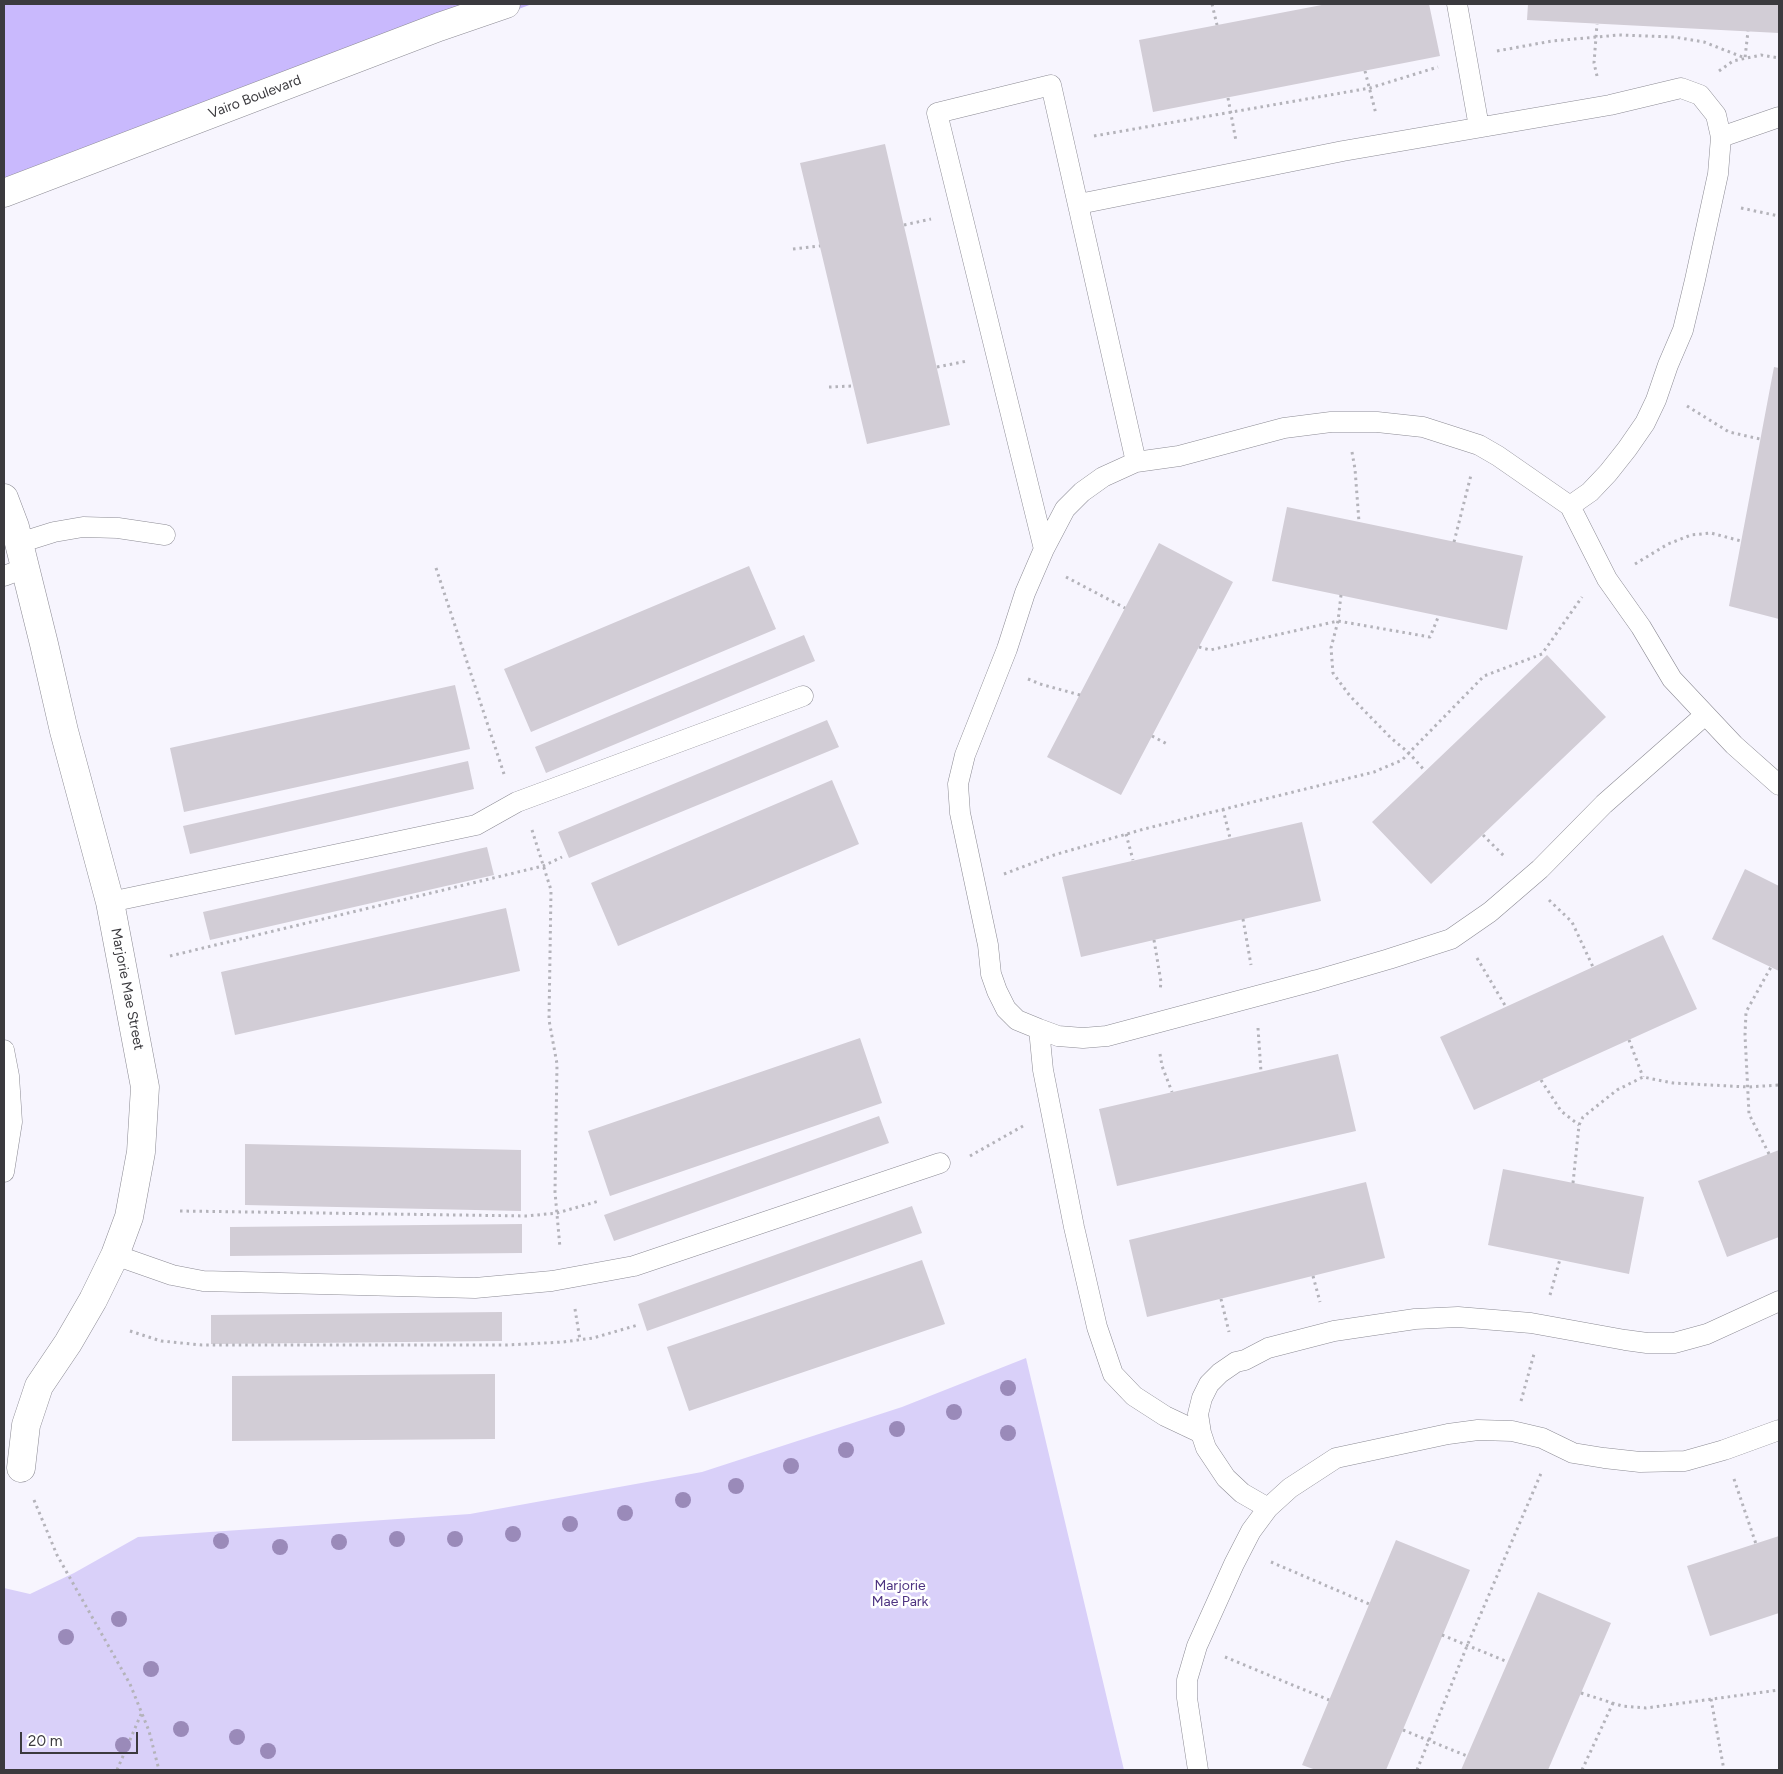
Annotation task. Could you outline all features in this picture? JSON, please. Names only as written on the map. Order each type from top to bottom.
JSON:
[{"type":"street","name":"Vairo Boulevard","points":[[4,193],[429,31],[506,4]]},
{"type":"street","name":"Marjorie Mae Street","points":[[4,498],[15,527],[16,562],[110,902],[145,1087],[141,1152],[129,1217],[115,1255],[93,1300],[68,1343],[39,1386],[26,1425],[21,1468]]},
{"type":"lane","points":[[1457,4],[1479,127]]},
{"type":"lane","points":[[1041,556],[937,113],[1051,85],[1136,462]]},
{"type":"lane","points":[[1078,204],[1383,144],[1604,105],[1681,88],[1700,95],[1716,115],[1721,136],[1718,174],[1696,280],[1683,330],[1661,388],[1645,423],[1608,473],[1590,492],[1570,506]]},
{"type":"lane","points":[[1721,136],[1779,116]]},
{"type":"lane","points":[[1705,715],[1604,804],[1540,869],[1490,912],[1451,939],[1389,959],[1108,1036],[1083,1038],[1058,1036],[1039,1030],[1017,1020],[1006,1008],[997,991],[991,974],[988,945],[960,813],[958,784],[965,754],[1000,666],[1025,593],[1041,556],[1065,510],[1082,492],[1103,477],[1136,462],[1179,456],[1284,428],[1331,422],[1377,422],[1423,427],[1479,445],[1506,461],[1570,506],[1607,578],[1641,626],[1672,679],[1734,745],[1779,785]]},
{"type":"lane","points":[[16,562],[54,532],[82,527],[118,528],[166,535]]},
{"type":"lane","points":[[110,902],[476,825],[518,802],[803,696]]},
{"type":"lane","points":[[1039,1030],[1043,1070],[1074,1227],[1097,1327],[1113,1374],[1134,1396],[1165,1416],[1201,1433]]},
{"type":"lane","points":[[4,1050],[9,1076],[12,1122],[4,1172]]},
{"type":"lane","points":[[115,1255],[172,1275],[203,1281],[475,1288],[552,1281],[634,1266],[940,1163]]},
{"type":"lane","points":[[1268,1508],[1242,1493],[1226,1478],[1214,1462],[1201,1433],[1198,1414],[1208,1384],[1236,1362],[1245,1360],[1268,1348],[1334,1331],[1415,1319],[1458,1317],[1542,1325],[1625,1340],[1674,1344],[1707,1334],[1779,1301]]},
{"type":"lane","points":[[1198,1770],[1187,1698],[1187,1680],[1197,1646],[1234,1564],[1251,1531],[1268,1508],[1290,1488],[1336,1458],[1448,1434],[1478,1430],[1512,1431],[1542,1438],[1573,1453],[1640,1462],[1685,1461],[1724,1450],[1779,1430]]},
{"type":"path","points":[[1212,4],[1217,25]]},
{"type":"path","points":[[1597,24],[1594,63],[1604,105]]},
{"type":"path","points":[[1746,58],[1748,31]]},
{"type":"path","points":[[1064,140],[1370,88],[1466,58],[1552,41],[1597,36],[1674,37],[1704,42],[1746,58]]},
{"type":"path","points":[[1700,95],[1715,74],[1734,61],[1761,55],[1779,58]]},
{"type":"path","points":[[1365,71],[1383,144]]},
{"type":"path","points":[[1228,98],[1242,171]]},
{"type":"path","points":[[1712,202],[1779,216]]},
{"type":"path","points":[[793,249],[820,246]]},
{"type":"path","points":[[829,387],[853,386]]},
{"type":"path","points":[[1661,388],[1704,418],[1729,432],[1760,439]]},
{"type":"path","points":[[1347,422],[1355,469],[1359,522]]},
{"type":"path","points":[[1454,542],[1479,445]]},
{"type":"path","points":[[976,884],[1054,855],[1126,834],[1374,772],[1402,760],[1484,676],[1542,654],[1588,589],[1632,566],[1668,544],[1691,535],[1711,534],[1741,541]]},
{"type":"path","points":[[1041,556],[1125,608]]},
{"type":"path","points":[[436,568],[506,779]]},
{"type":"path","points":[[1341,595],[1338,620],[1331,648],[1333,673],[1350,696],[1426,771]]},
{"type":"path","points":[[1199,647],[1210,650],[1338,620],[1430,637],[1439,616]]},
{"type":"path","points":[[1000,666],[1040,684],[1080,695]]},
{"type":"path","points":[[1152,736],[1169,745]]},
{"type":"path","points":[[1223,809],[1230,838]]},
{"type":"path","points":[[532,830],[551,890],[549,1020],[557,1064],[555,1192],[560,1249]]},
{"type":"path","points":[[1126,834],[1133,860]]},
{"type":"path","points":[[170,956],[543,866],[562,856]]},
{"type":"path","points":[[1462,931],[1506,1007]]},
{"type":"path","points":[[1769,1154],[1749,1114],[1745,1035],[1746,1012],[1770,967]]},
{"type":"path","points":[[1629,1040],[1643,1077]]},
{"type":"path","points":[[1574,1183],[1579,1125],[1583,1117],[1617,1090],[1643,1077],[1673,1083],[1748,1087],[1779,1085]]},
{"type":"path","points":[[1542,1080],[1561,1111],[1579,1125]]},
{"type":"path","points":[[940,1163],[972,1156],[1051,1110]]},
{"type":"path","points":[[180,1211],[527,1216],[556,1213],[599,1201]]},
{"type":"path","points":[[1417,1770],[1467,1646],[1542,1471],[1517,1415],[1560,1259]]},
{"type":"path","points":[[574,1305],[580,1340]]},
{"type":"path","points":[[130,1331],[162,1341],[202,1345],[507,1345],[580,1340],[638,1325]]},
{"type":"path","points":[[1724,1450],[1756,1544]]},
{"type":"path","points":[[21,1468],[57,1555],[130,1684],[149,1731],[159,1770]]},
{"type":"path","points":[[1242,1549],[1369,1604]]},
{"type":"path","points":[[1442,1636],[1508,1662]]},
{"type":"path","points":[[1197,1646],[1329,1700]]},
{"type":"path","points":[[1581,1693],[1622,1706],[1646,1708],[1779,1690]]},
{"type":"path","points":[[1711,1699],[1724,1770]]},
{"type":"path","points":[[1582,1770],[1613,1703]]},
{"type":"path","points":[[117,1770],[142,1712]]},
{"type":"path","points":[[1403,1730],[1467,1756]]},
{"type":"green space","name":"Marjorie Mae Park","points":[[1026,1358],[1124,1770],[4,1770],[4,1588],[30,1594],[74,1573],[138,1537],[470,1514],[702,1472],[902,1407]]},
{"type":"shaded area","points":[[4,4],[532,4],[4,200]]},
{"type":"building","points":[[1327,4],[1429,4],[1440,56],[1153,112],[1139,40]]},
{"type":"building","points":[[1528,4],[1779,4],[1779,33],[1527,20]]},
{"type":"building","points":[[885,144],[950,425],[867,444],[800,163]]},
{"type":"building","points":[[1774,367],[1779,368],[1779,619],[1729,606]]},
{"type":"building","points":[[1287,507],[1523,556],[1507,630],[1272,581]]},
{"type":"building","points":[[1159,543],[1233,582],[1121,795],[1047,757]]},
{"type":"building","points":[[749,566],[776,629],[531,732],[504,669]]},
{"type":"building","points":[[804,635],[815,661],[546,773],[535,747]]},
{"type":"building","points":[[1547,655],[1606,717],[1431,884],[1372,822]]},
{"type":"building","points":[[455,685],[470,749],[184,812],[170,748]]},
{"type":"building","points":[[827,720],[839,747],[569,858],[558,832]]},
{"type":"building","points":[[468,761],[474,789],[190,854],[183,826]]},
{"type":"building","points":[[832,780],[859,844],[618,946],[591,883]]},
{"type":"building","points":[[1302,822],[1321,901],[1081,957],[1062,877]]},
{"type":"building","points":[[487,847],[494,875],[210,940],[203,912]]},
{"type":"building","points":[[1745,869],[1779,886],[1779,971],[1712,939]]},
{"type":"building","points":[[506,908],[520,971],[235,1035],[221,972]]},
{"type":"building","points":[[1663,935],[1697,1009],[1474,1110],[1440,1037]]},
{"type":"building","points":[[860,1038],[882,1103],[610,1196],[588,1131]]},
{"type":"building","points":[[1338,1054],[1356,1131],[1117,1186],[1099,1109]]},
{"type":"building","points":[[879,1116],[889,1143],[614,1241],[604,1215]]},
{"type":"building","points":[[245,1144],[521,1150],[521,1211],[245,1205]]},
{"type":"building","points":[[1779,1150],[1779,1237],[1727,1257],[1698,1181]]},
{"type":"building","points":[[1503,1169],[1644,1197],[1629,1274],[1488,1245]]},
{"type":"building","points":[[1366,1182],[1385,1258],[1147,1317],[1129,1240]]},
{"type":"building","points":[[912,1206],[922,1233],[647,1331],[638,1304]]},
{"type":"building","points":[[522,1224],[522,1253],[230,1256],[230,1227]]},
{"type":"building","points":[[922,1260],[945,1324],[689,1411],[667,1347]]},
{"type":"building","points":[[502,1312],[502,1341],[211,1344],[211,1315]]},
{"type":"building","points":[[495,1374],[495,1439],[232,1441],[232,1376]]},
{"type":"building","points":[[1779,1536],[1779,1613],[1710,1636],[1687,1566]]},
{"type":"building","points":[[1396,1540],[1470,1570],[1386,1770],[1316,1770],[1302,1765]]},
{"type":"building","points":[[1538,1592],[1611,1623],[1548,1770],[1461,1770]]}]
